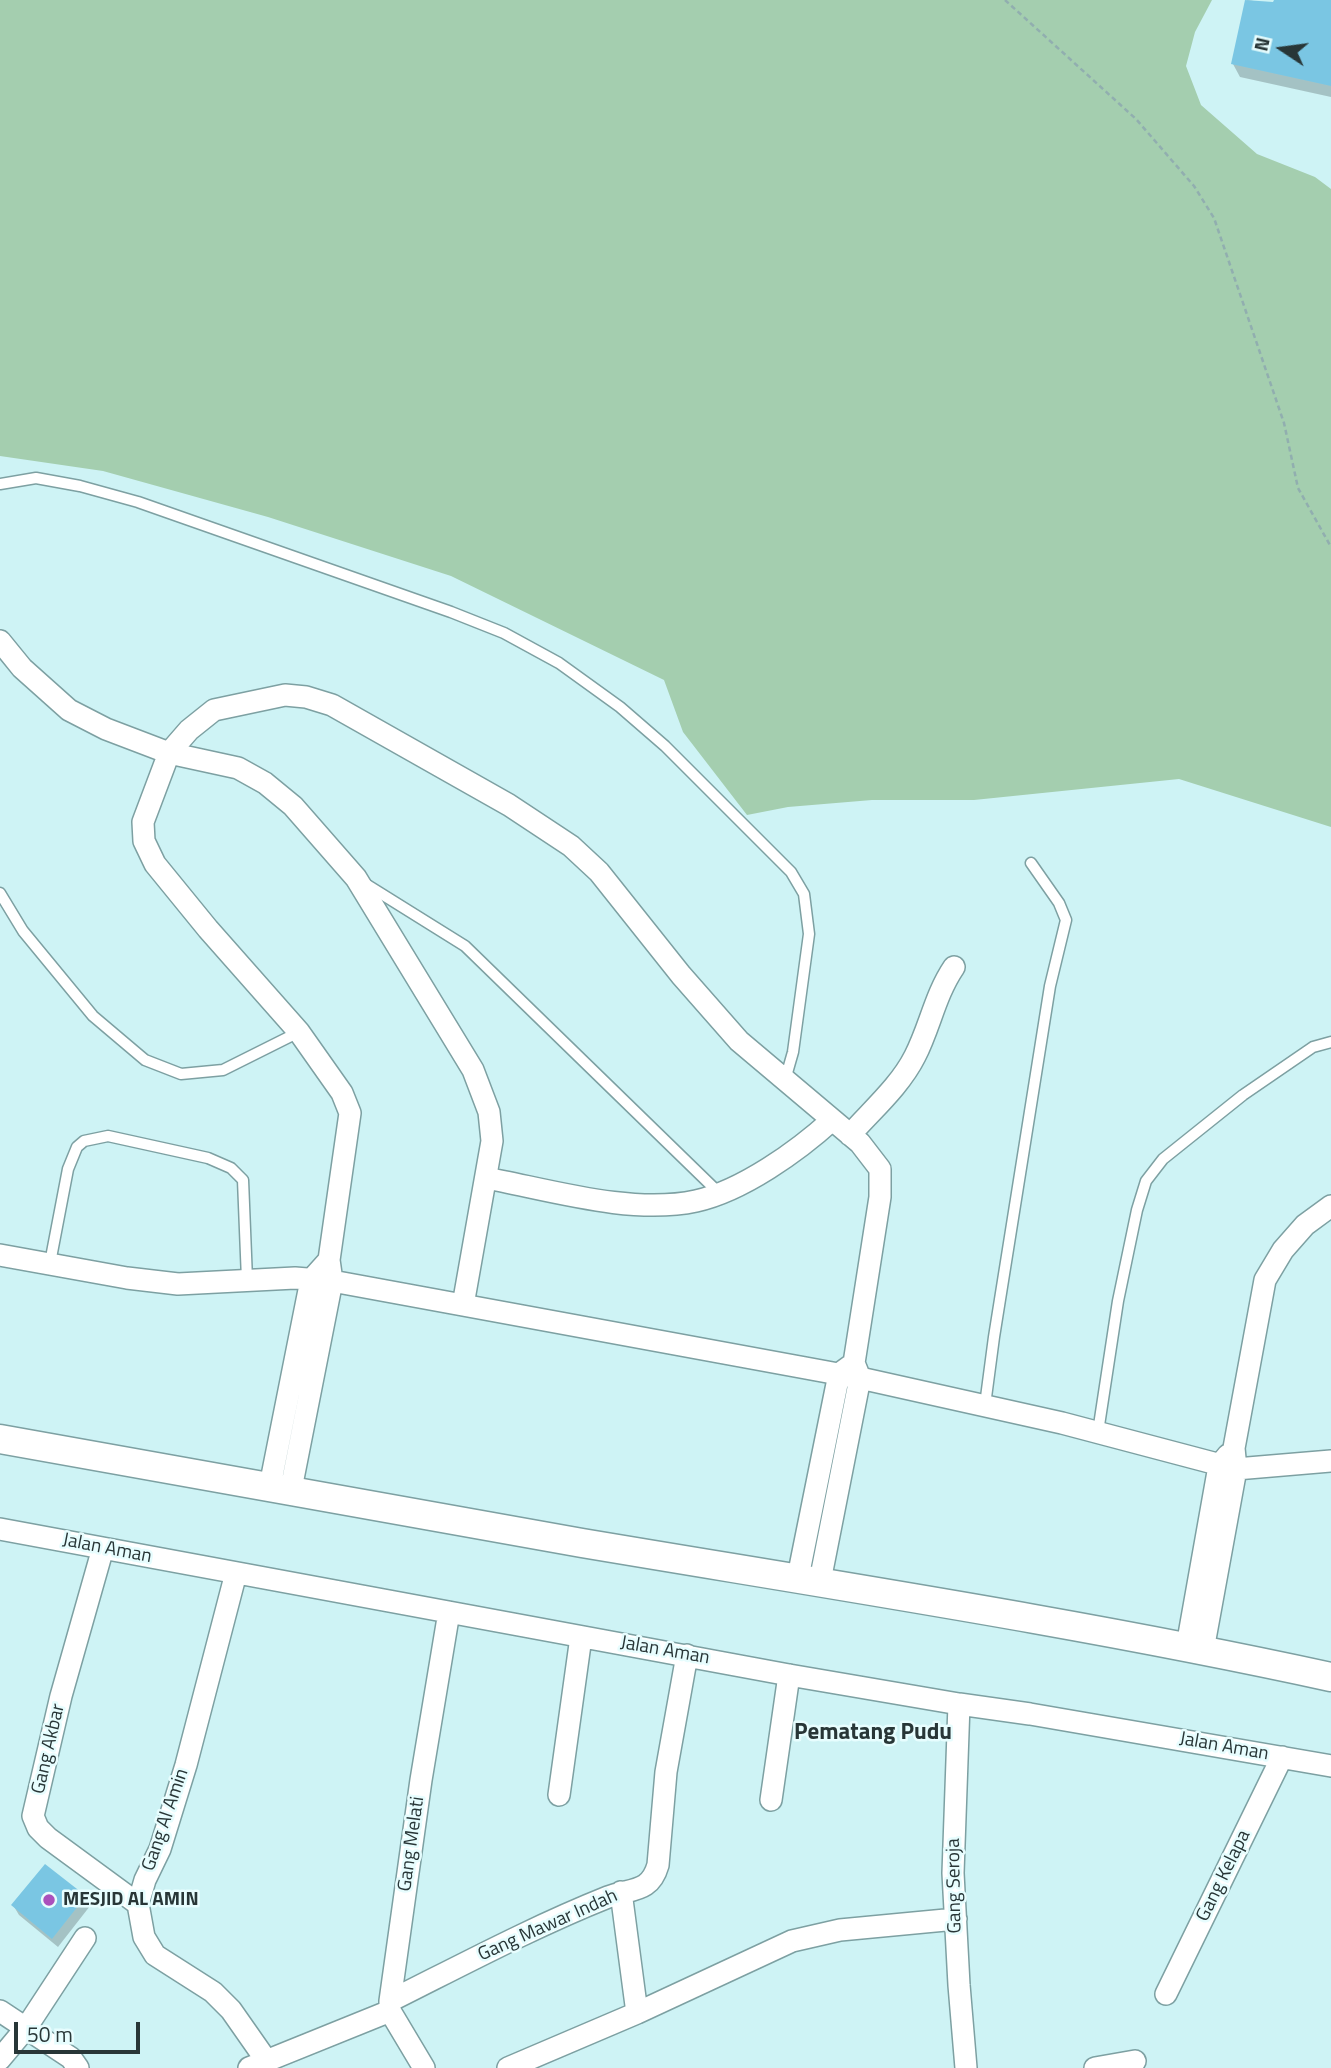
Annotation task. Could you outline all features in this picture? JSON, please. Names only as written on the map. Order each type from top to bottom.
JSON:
[{"type":"street","points":[[0,640],[22,668],[69,710],[106,729],[169,753],[238,768],[265,783],[293,806],[356,878],[473,1070],[489,1112],[492,1141],[463,1305]]},
{"type":"street","points":[[281,1488],[324,1274],[350,1112],[342,1093],[299,1032],[155,864],[144,841],[143,822],[169,753],[189,730],[214,710],[285,695],[306,697],[332,705],[509,805],[571,846],[599,872],[681,975],[739,1041],[860,1143],[880,1169],[880,1197],[851,1372],[809,1579]]},
{"type":"street","points":[[850,1135],[892,1089],[915,1057],[936,1002],[954,967]]},
{"type":"street","points":[[486,1178],[621,1204],[666,1205],[698,1201],[761,1173],[807,1143],[832,1120]]},
{"type":"street","points":[[1195,1648],[1265,1280],[1283,1250],[1305,1225],[1331,1206]]},
{"type":"street","points":[[0,1255],[127,1278],[178,1284],[324,1274],[463,1305],[851,1372],[1230,1461],[1331,1461]]},
{"type":"street","points":[[0,1439],[571,1541],[809,1579],[1195,1648],[1331,1677]]},
{"type":"street","name":"Jalan Aman","points":[[0,1529],[789,1675],[1331,1766]]},
{"type":"street","name":"Gang Akbar","points":[[103,1548],[61,1696],[33,1816],[38,1828],[48,1838],[138,1904]]},
{"type":"street","name":"Gang Al Amin","points":[[138,1904],[145,1880],[160,1849],[186,1765],[236,1573]]},
{"type":"street","name":"Gang Melati","points":[[390,2006],[421,1780],[449,1612]]},
{"type":"street","points":[[559,1795],[581,1637]]},
{"type":"street","name":"Gang Mawar Indah","points":[[257,2064],[390,2006],[555,1918],[621,1892],[645,1886],[654,1879],[658,1865],[666,1772],[687,1655]]},
{"type":"street","points":[[771,1800],[789,1675]]},
{"type":"street","name":"Gang Seroja","points":[[958,1704],[953,1859],[966,2068]]},
{"type":"street","name":"Gang Kelapa","points":[[1166,1994],[1282,1757]]},
{"type":"street","points":[[621,1892],[637,2012]]},
{"type":"street","points":[[138,1904],[144,1937],[155,1955],[213,1992],[230,2010],[257,2064]]},
{"type":"street","points":[[508,2068],[792,1941],[840,1930],[956,1919]]},
{"type":"street","points":[[0,2059],[26,2028],[85,1938]]},
{"type":"street","points":[[390,2006],[424,2068]]},
{"type":"street","points":[[0,2011],[71,2059],[78,2068]]},
{"type":"street","points":[[1095,2068],[1135,2060]]},
{"type":"lane","points":[[0,484],[36,478],[80,486],[138,502],[451,612],[504,633],[559,663],[620,707],[665,746],[791,872],[804,894],[809,934],[793,1052],[785,1080]]},
{"type":"lane","points":[[985,1405],[1048,999],[1066,920],[1059,903],[1031,863]]},
{"type":"lane","points":[[356,878],[465,946],[719,1193]]},
{"type":"lane","points":[[0,893],[23,931],[93,1016],[145,1060],[181,1073],[223,1070],[299,1032]]},
{"type":"lane","points":[[1098,1432],[1118,1301],[1137,1210],[1146,1181],[1163,1159],[1242,1095],[1313,1047],[1331,1042]]},
{"type":"lane","points":[[50,1263],[68,1169],[77,1147],[84,1141],[108,1136],[208,1158],[231,1168],[243,1180],[247,1280]]},
{"type":"path","points":[[1005,0],[1136,118],[1194,187],[1214,218],[1284,423],[1298,488],[1331,547]]},
{"type":"green space","points":[[0,0],[1212,0],[1195,32],[1186,66],[1201,105],[1257,154],[1315,177],[1331,189],[1331,827],[1179,779],[974,800],[872,800],[788,807],[747,815],[683,732],[664,680],[451,576],[268,517],[103,471],[0,456]]},
{"type":"building","points":[[1245,0],[1331,0],[1331,86],[1231,64]]},
{"type":"building","name":"MESJID AL AMIN","points":[[45,1864],[86,1896],[52,1939],[11,1905]]},
{"type":"place","name":"MESJID AL AMIN","points":[[49,1900]]},
{"type":"district","name":"Pematang Pudu","points":[[873,1733]]}]
